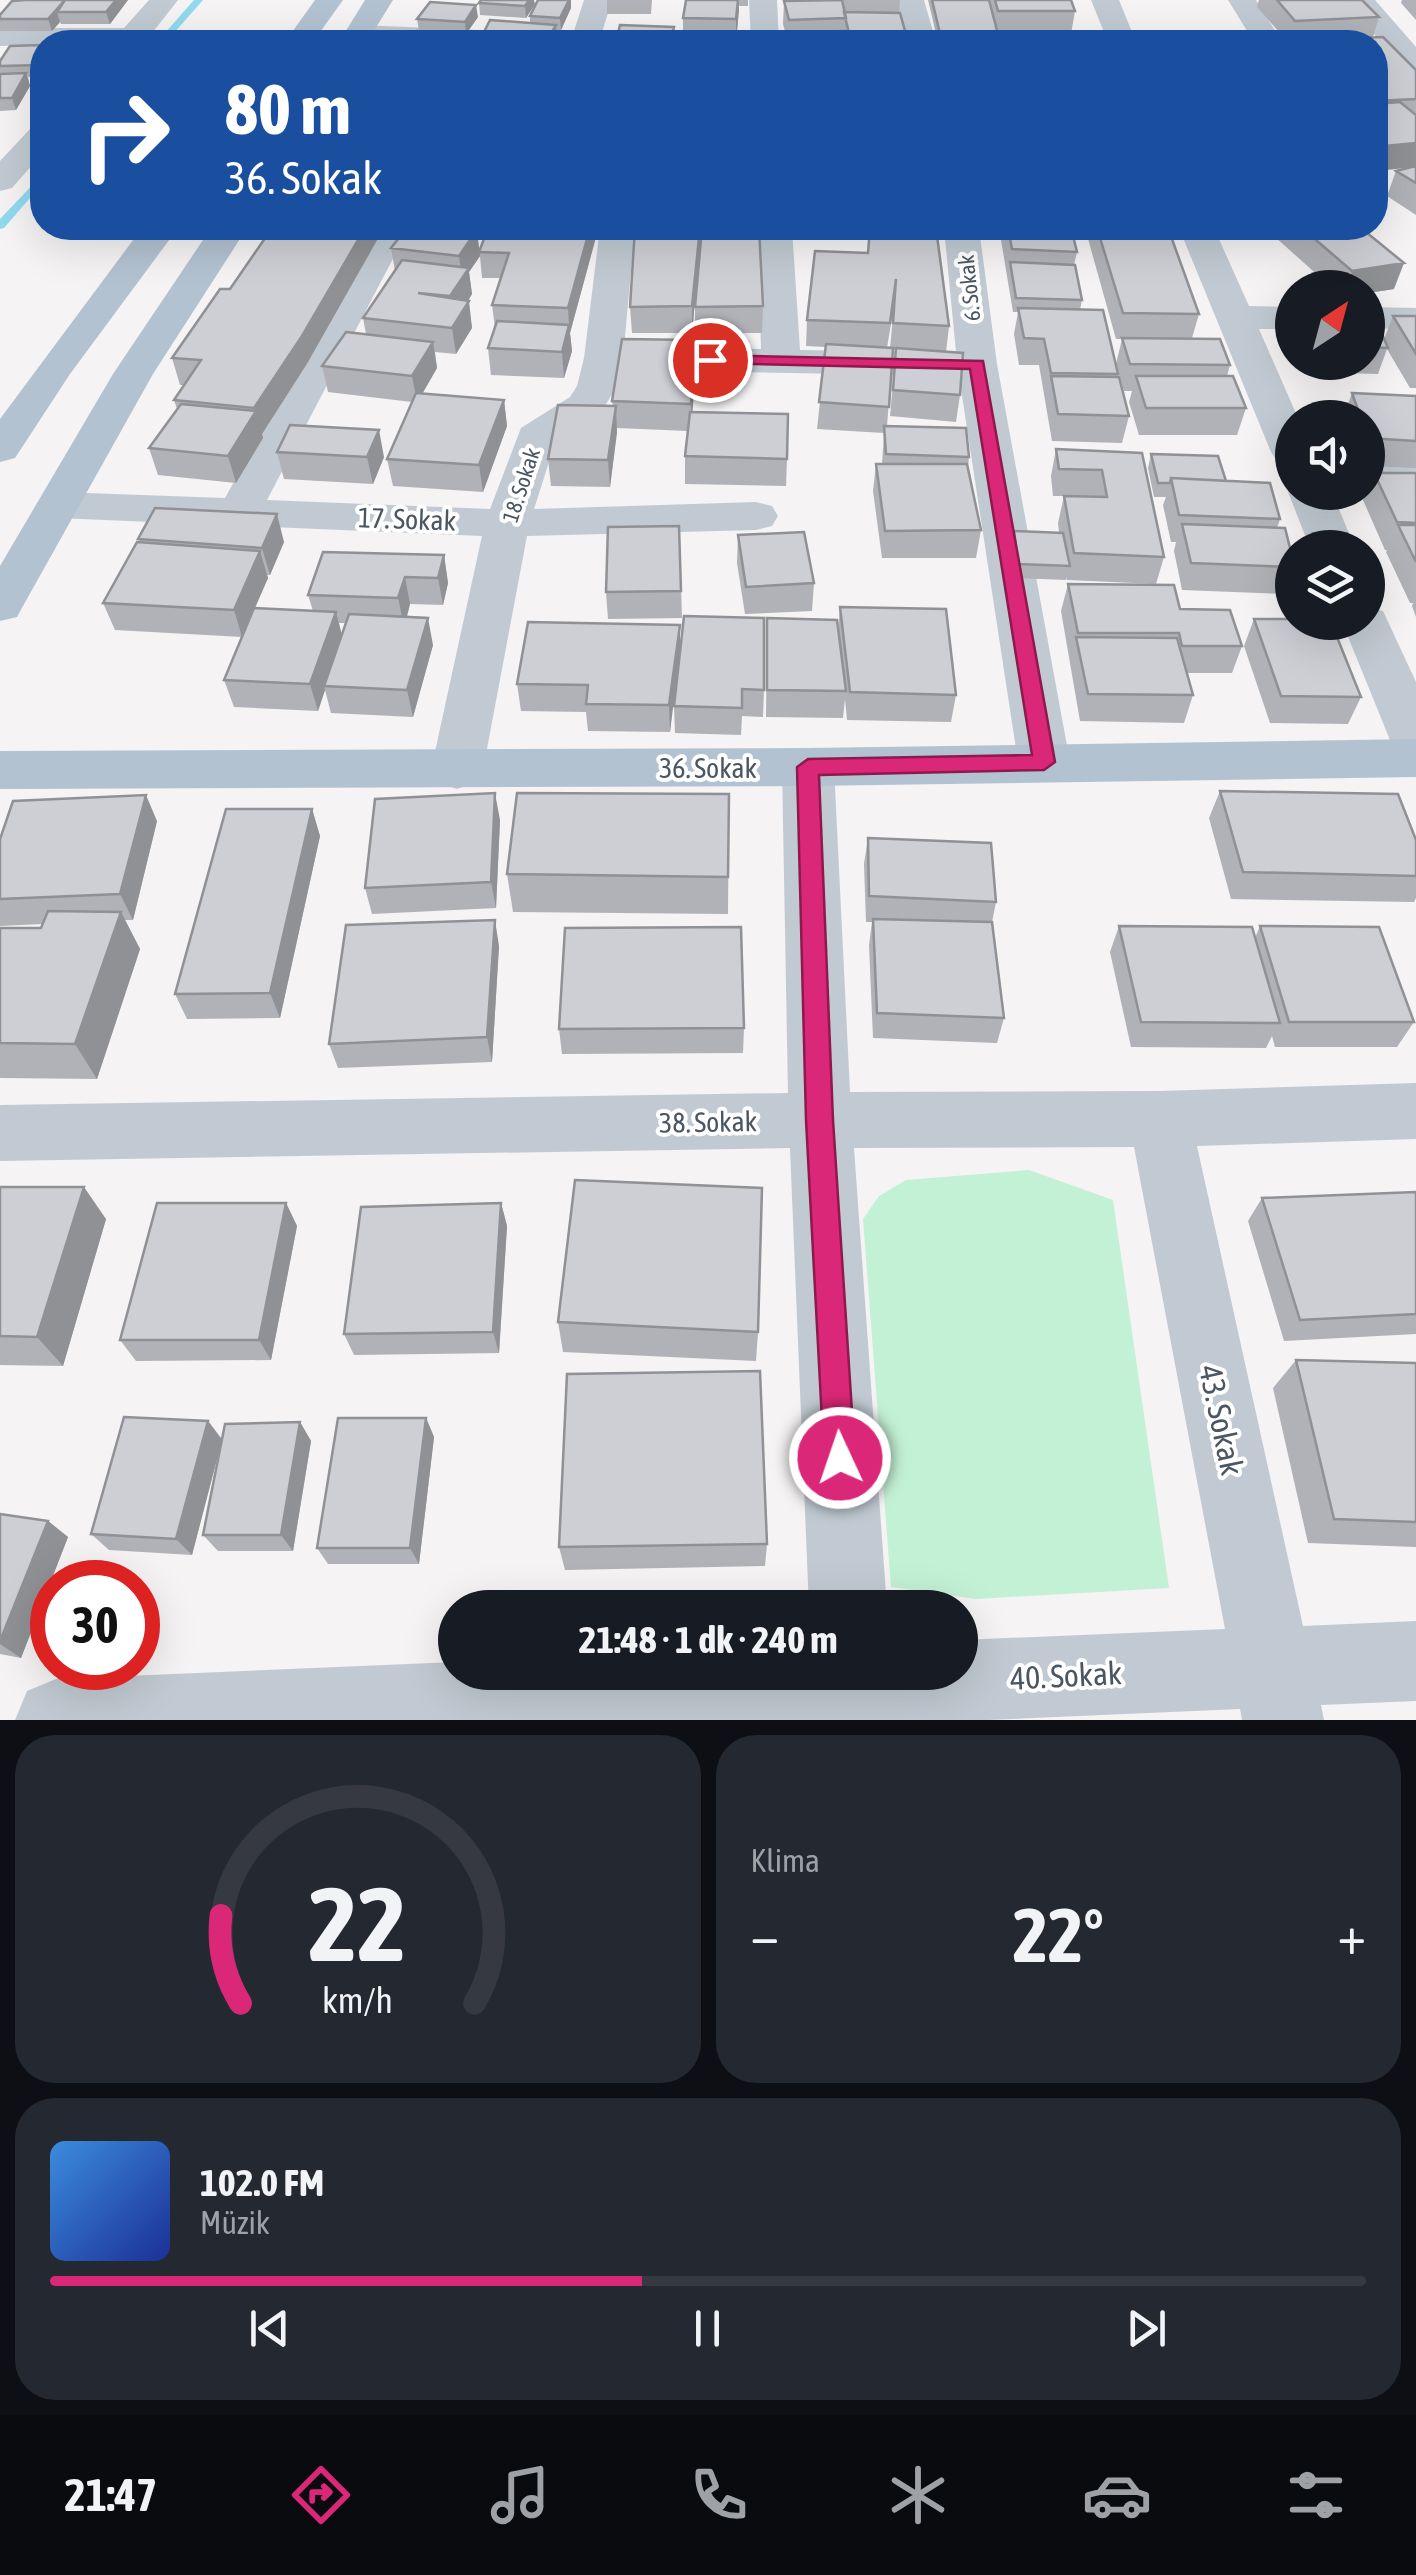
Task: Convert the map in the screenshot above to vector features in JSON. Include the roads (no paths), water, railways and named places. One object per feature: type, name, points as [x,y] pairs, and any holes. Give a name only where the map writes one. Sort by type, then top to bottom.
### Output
[{"type":"main road","points":[[308,30],[330,0]]},
{"type":"main road","points":[[361,30],[379,0]]},
{"type":"main road","points":[[0,448],[151,240]]},
{"type":"main road","points":[[0,606],[133,374],[222,240]]},
{"type":"main road","name":"36. Sokak","points":[[0,770],[457,770],[1416,758]]},
{"type":"street","points":[[139,30],[164,0]]},
{"type":"street","points":[[588,30],[598,0]]},
{"type":"street","points":[[763,0],[765,30]]},
{"type":"street","points":[[910,0],[919,30]]},
{"type":"street","points":[[1105,0],[1117,30]]},
{"type":"street","points":[[1242,0],[1261,30]]},
{"type":"street","points":[[1360,0],[1385,30]]},
{"type":"street","points":[[1388,33],[1416,66]]},
{"type":"street","points":[[0,37],[30,38]]},
{"type":"street","points":[[0,181],[30,148]]},
{"type":"street","points":[[239,512],[384,240]]},
{"type":"street","name":"18. Sokak","points":[[457,770],[508,523],[536,437],[586,405],[597,386],[604,358],[616,240]]},
{"type":"street","points":[[775,240],[781,361]]},
{"type":"street","name":"6. Sokak","points":[[963,240],[977,364],[1044,762]]},
{"type":"street","points":[[1202,240],[1275,412]]},
{"type":"street","points":[[1235,317],[1275,318]]},
{"type":"street","points":[[1385,318],[1412,318]]},
{"type":"street","points":[[604,358],[977,364]]},
{"type":"street","points":[[1385,474],[1416,475]]},
{"type":"street","name":"17. Sokak","points":[[58,505],[508,523],[756,516]]},
{"type":"street","points":[[1374,640],[1416,740]]},
{"type":"street","points":[[808,767],[820,1120],[847,1590]]},
{"type":"street","name":"38. Sokak","points":[[0,1133],[820,1120],[1160,1120],[1416,1110]]},
{"type":"street","name":"43. Sokak","points":[[1160,1120],[1277,1693]]},
{"type":"street","name":"40. Sokak","points":[[909,1690],[960,1700],[1277,1693],[1416,1661]]},
{"type":"street","name":"40. Sokak","points":[[56,1720],[333,1714],[690,1690]]},
{"type":"waterway","points":[[172,30],[199,0]]},
{"type":"waterway","points":[[0,226],[30,192]]}]
